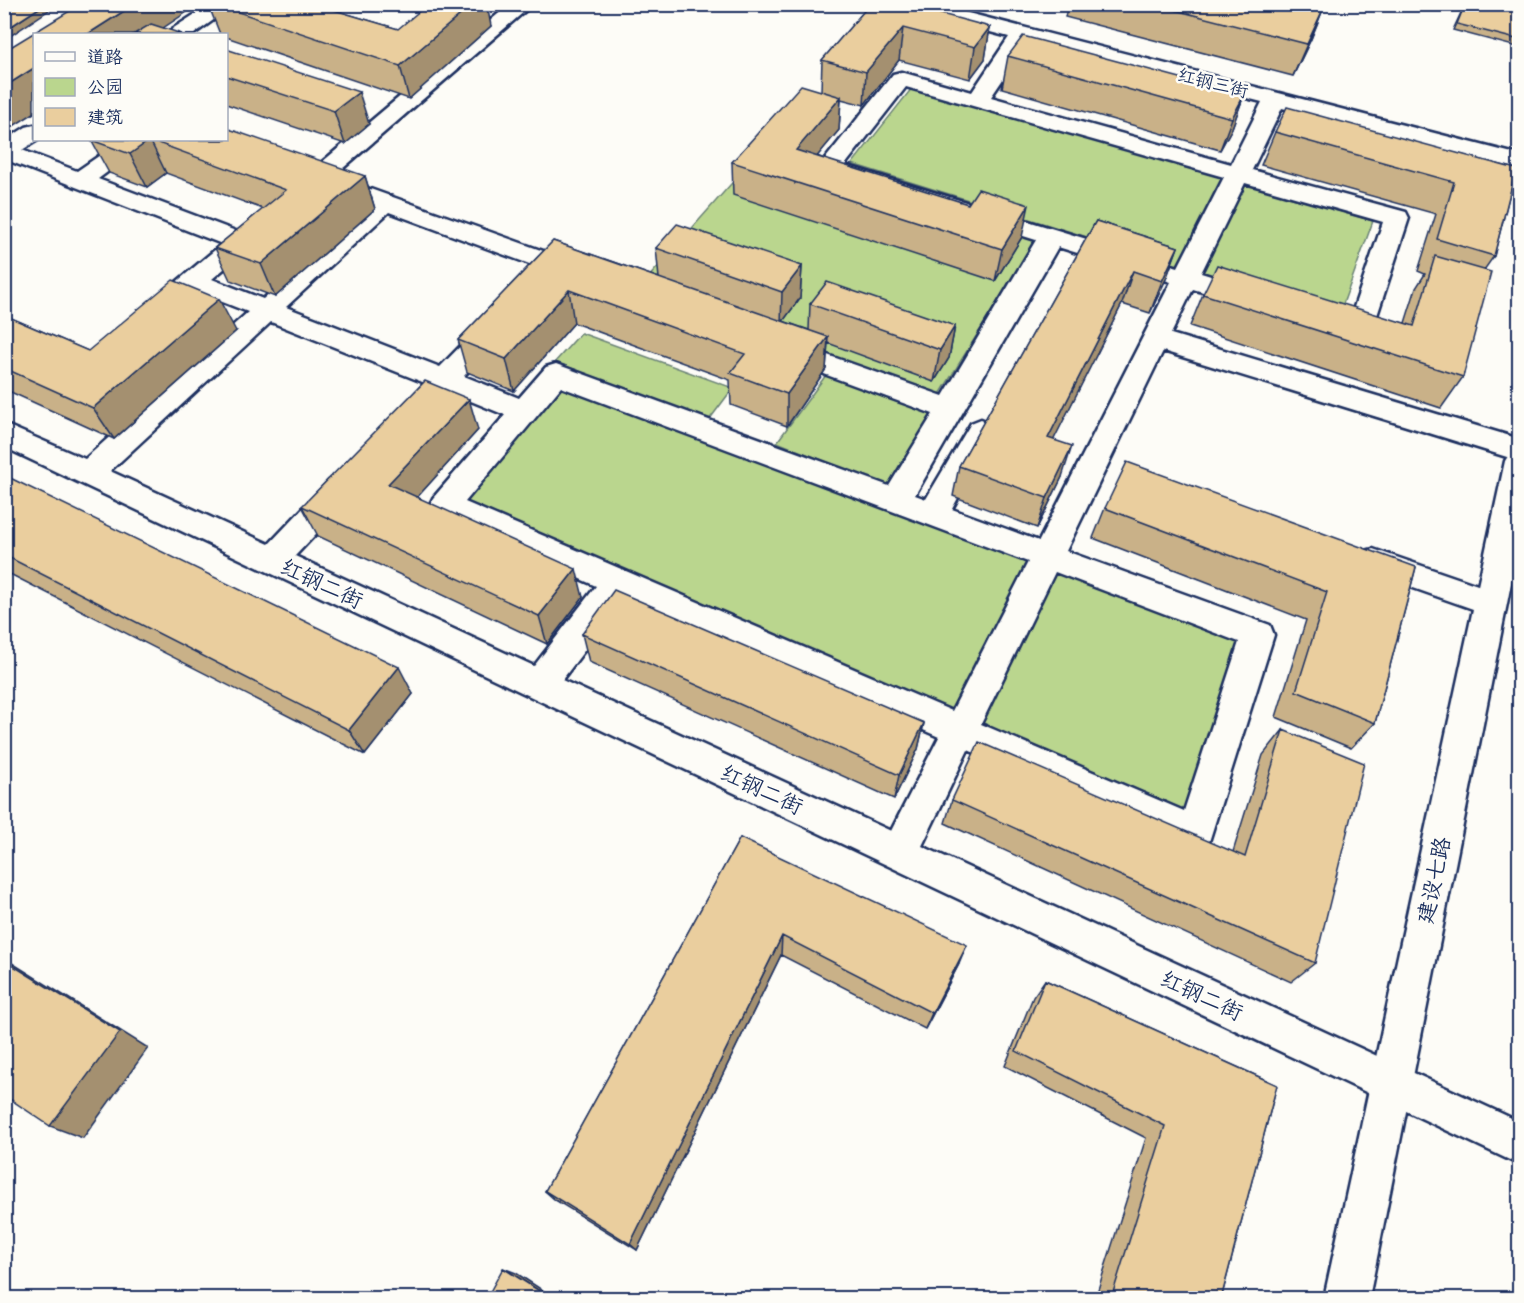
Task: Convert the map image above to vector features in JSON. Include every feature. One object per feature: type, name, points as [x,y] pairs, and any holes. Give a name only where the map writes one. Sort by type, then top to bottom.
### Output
[{"type":"street","points":[[182,33],[226,4]]},
{"type":"street","name":"红钢三街","points":[[908,4],[1520,162]]},
{"type":"street","points":[[483,7],[517,10]]},
{"type":"street","points":[[517,10],[316,165],[316,178],[385,202],[547,272],[598,280]]},
{"type":"street","points":[[978,100],[1022,34]]},
{"type":"street","points":[[901,79],[1238,173],[1397,218],[1359,331],[1186,277],[1078,256],[1052,235],[830,168],[901,79]]},
{"type":"street","points":[[899,853],[1047,557],[1104,468],[1156,339],[1275,99]]},
{"type":"street","points":[[5,151],[33,133]]},
{"type":"street","points":[[80,181],[135,141]]},
{"type":"street","points":[[5,151],[240,242],[134,332]]},
{"type":"street","points":[[89,473],[385,202]]},
{"type":"street","points":[[896,501],[1052,235]]},
{"type":"street","points":[[193,281],[524,411]]},
{"type":"street","points":[[387,440],[515,305]]},
{"type":"street","points":[[1156,339],[1520,450]]},
{"type":"street","points":[[763,340],[950,409]]},
{"type":"street","points":[[556,374],[1258,635],[1195,833],[444,506],[524,411],[556,374]]},
{"type":"street","points":[[933,515],[991,411]]},
{"type":"street","name":"红钢二街","points":[[4,434],[1520,1144]]},
{"type":"street","name":"建设七路","points":[[1346,1299],[1520,461]]},
{"type":"street","points":[[273,560],[355,474]]},
{"type":"street","points":[[1347,552],[1490,602]]},
{"type":"street","points":[[539,685],[618,582]]},
{"type":"green space","points":[[912,88],[1373,221],[1339,315],[852,164]]},
{"type":"green space","points":[[761,150],[1037,238],[939,396],[640,287]]},
{"type":"green space","points":[[581,333],[733,388],[709,420],[555,362]]},
{"type":"green space","points":[[829,371],[937,412],[889,487],[777,442]]},
{"type":"green space","points":[[563,384],[1247,644],[1187,820],[459,502]]},
{"type":"building","points":[[4,4],[45,4],[4,31]]},
{"type":"building","points":[[81,4],[135,4],[90,33],[33,33]]},
{"type":"building","points":[[214,4],[314,4],[398,29],[428,4],[473,4],[400,66]]},
{"type":"building","points":[[870,4],[904,4],[990,27],[975,47],[903,28],[866,72],[822,60]]},
{"type":"building","points":[[1151,4],[1314,4],[1324,7],[1307,44]]},
{"type":"building","points":[[1465,4],[1520,4],[1520,40],[1457,24]]},
{"type":"building","points":[[151,24],[179,33],[136,33]]},
{"type":"building","points":[[33,33],[33,69],[4,87],[4,51]]},
{"type":"building","points":[[1023,36],[1244,95],[1232,118],[1008,56]]},
{"type":"building","points":[[228,50],[359,92],[334,111],[228,77]]},
{"type":"building","points":[[801,85],[841,97],[796,150],[968,204],[978,189],[1029,205],[1002,249],[732,162]]},
{"type":"building","points":[[1287,107],[1516,169],[1494,256],[1437,239],[1454,182],[1275,132]]},
{"type":"building","points":[[228,129],[365,176],[261,264],[215,248],[286,190],[153,141],[228,141]]},
{"type":"building","points":[[94,141],[149,141],[130,154]]},
{"type":"building","points":[[1096,221],[1178,247],[1162,281],[1133,271],[1048,438],[1072,446],[1047,498],[959,466]]},
{"type":"building","points":[[677,224],[802,266],[782,292],[656,248]]},
{"type":"building","points":[[553,241],[828,337],[787,394],[730,373],[745,354],[569,290],[506,359],[458,340]]},
{"type":"building","points":[[1435,256],[1491,272],[1463,377],[1203,294],[1217,265],[1414,326]]},
{"type":"building","points":[[173,280],[219,299],[93,408],[4,368],[4,315],[88,351]]},
{"type":"building","points":[[827,282],[955,326],[940,350],[810,304]]},
{"type":"building","points":[[425,381],[469,399],[388,484],[576,569],[539,616],[302,506]]},
{"type":"building","points":[[1127,462],[1416,567],[1375,723],[1296,691],[1327,592],[1105,508]]},
{"type":"building","points":[[4,475],[399,667],[349,730],[4,555]]},
{"type":"building","points":[[614,590],[924,723],[899,775],[582,634]]},
{"type":"building","points":[[1283,730],[1364,763],[1315,963],[952,800],[979,742],[1245,857]]},
{"type":"building","points":[[740,838],[967,945],[932,1013],[782,936],[630,1244],[545,1191]]},
{"type":"building","points":[[4,960],[120,1032],[50,1126],[4,1095]]},
{"type":"building","points":[[1045,980],[1277,1085],[1221,1299],[1111,1299],[1165,1126],[1016,1051]]},
{"type":"building","points":[[503,1268],[552,1299],[486,1299]]}]
